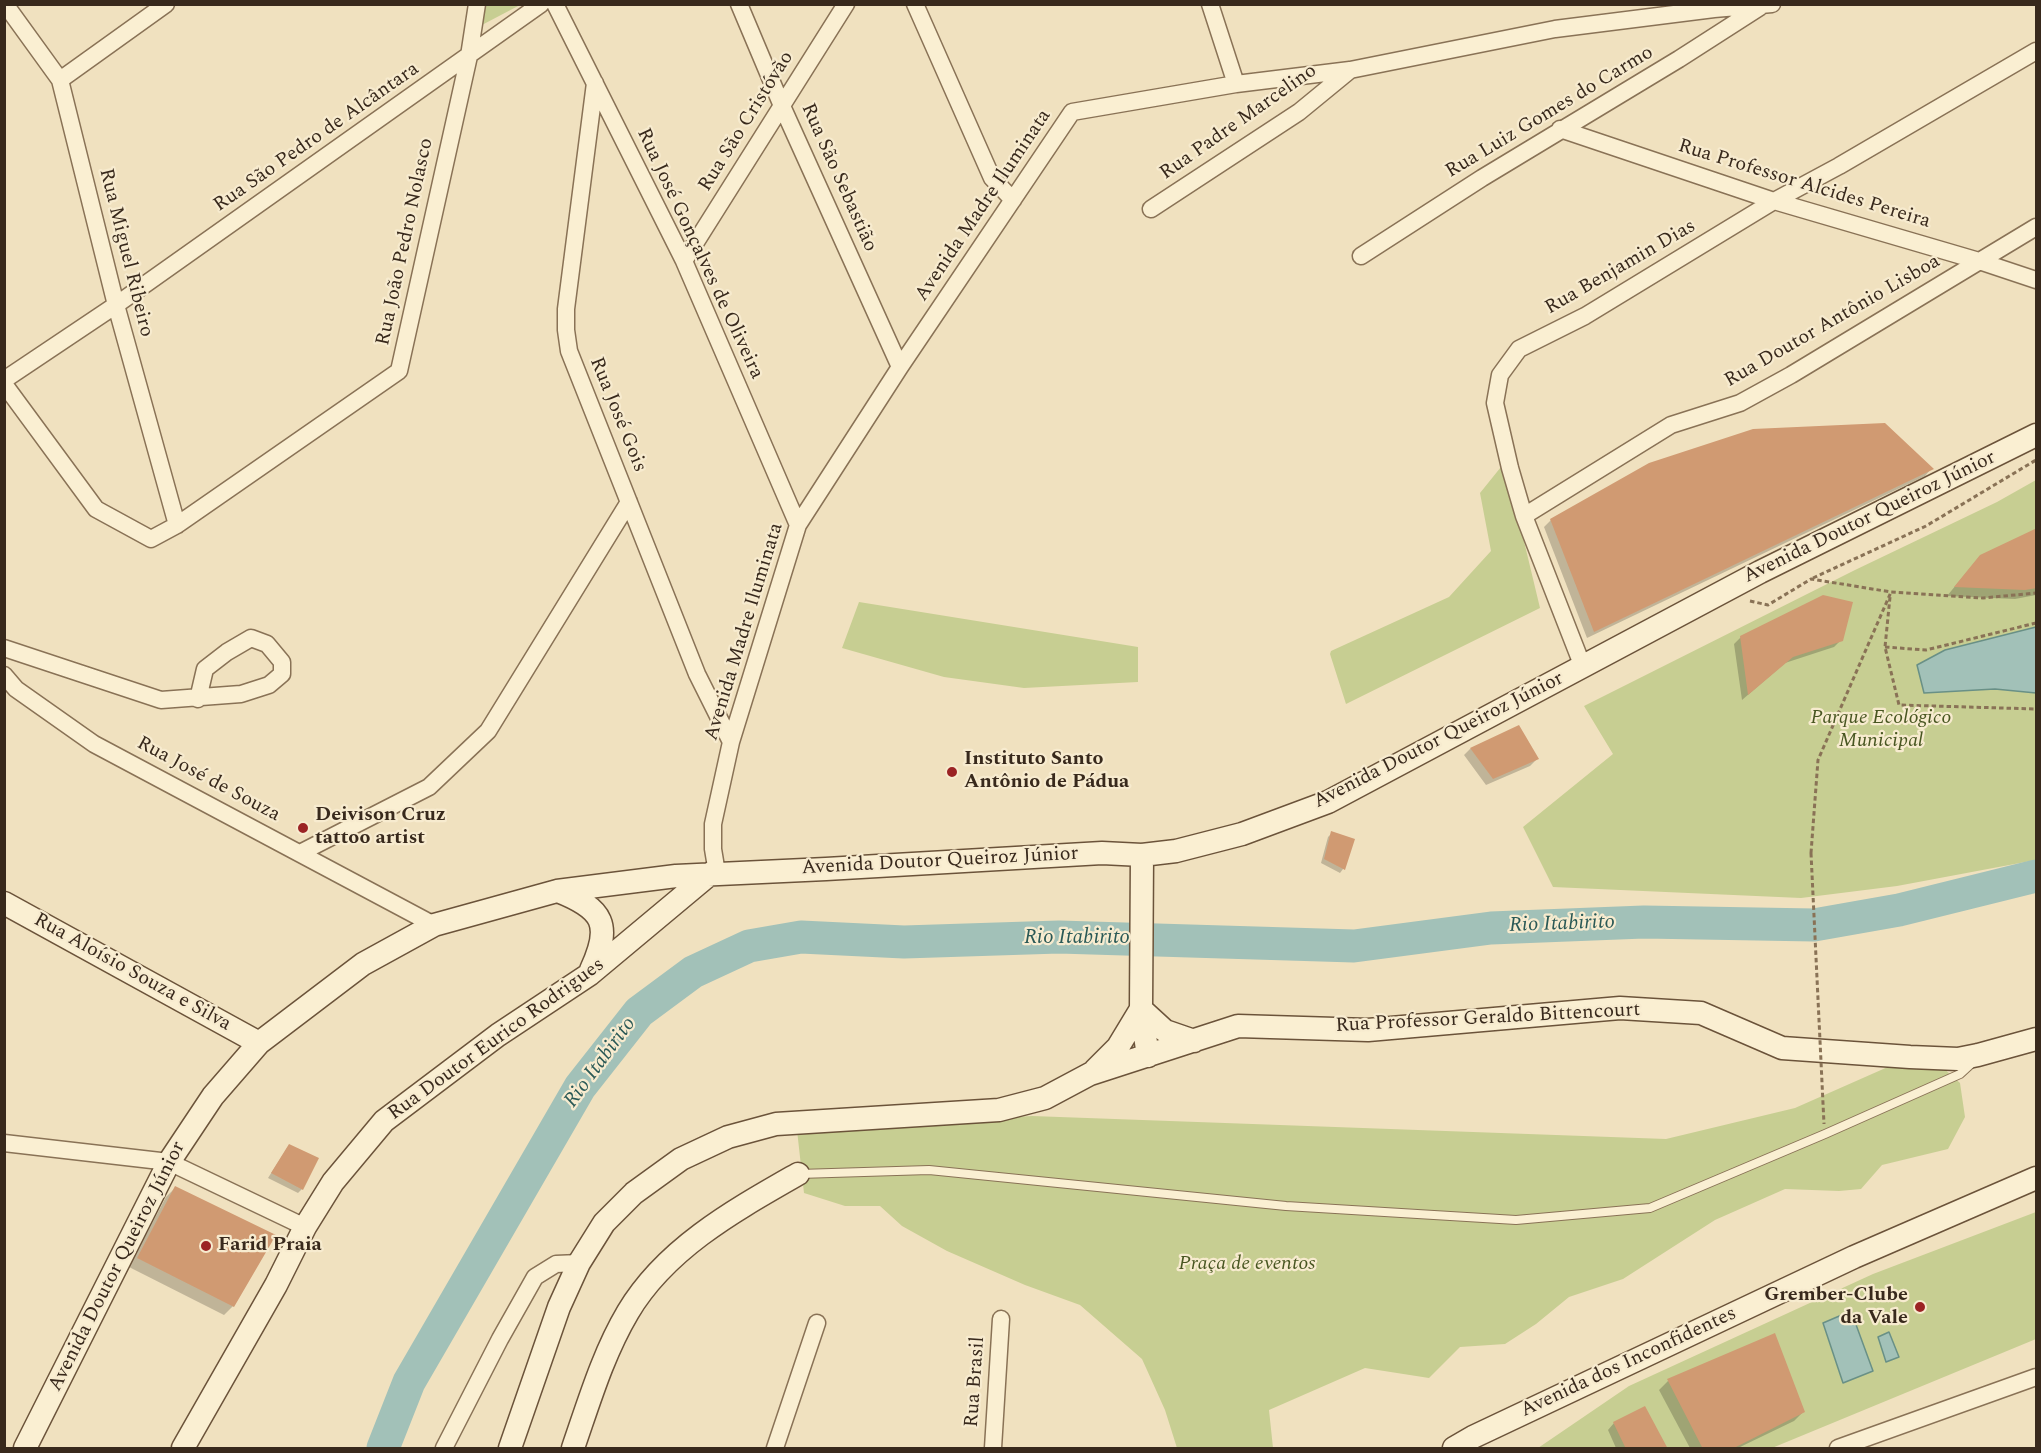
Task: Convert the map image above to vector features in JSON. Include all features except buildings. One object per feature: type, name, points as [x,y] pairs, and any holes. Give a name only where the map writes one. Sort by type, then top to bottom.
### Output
[{"type":"main road","name":"Avenida Doutor Queiroz Júnior","points":[[25,1449],[169,1162],[213,1096],[259,1044],[363,964],[434,925],[557,891],[628,881],[714,873],[1102,853],[1142,855],[1176,851],[1242,834],[1328,802],[1760,572],[2037,435]]},
{"type":"main road","points":[[1142,855],[1141,1002],[1148,1056]]},
{"type":"main road","name":"Rua Doutor Eurico Rodrigues","points":[[183,1449],[276,1285],[305,1227],[333,1182],[384,1121],[498,1035],[590,974],[714,873]]},
{"type":"main road","points":[[557,891],[580,900],[593,909],[601,923],[603,939],[590,974]]},
{"type":"main road","name":"Rua Aloísio Souza e Silva","points":[[4,903],[259,1044]]},
{"type":"main road","points":[[1141,1002],[1165,1030],[1194,1041]]},
{"type":"main road","points":[[1090,1074],[1118,1047],[1141,1002]]},
{"type":"main road","name":"Rua Professor Geraldo Bittencourt","points":[[510,1449],[560,1307],[579,1263],[604,1222],[634,1193],[681,1159],[728,1137],[776,1124],[999,1110],[1045,1098],[1090,1074],[1238,1026],[1368,1030],[1620,1008],[1701,1013],[1782,1048],[1958,1059],[2037,1039]]},
{"type":"main road","points":[[573,1449],[600,1371],[618,1331],[629,1310],[646,1288],[677,1254],[704,1233],[742,1206],[798,1174]]},
{"type":"main road","name":"Avenida dos Inconfidentes","points":[[1454,1448],[1483,1432],[1854,1257],[2037,1178]]},
{"type":"street","name":"Rua Miguel Ribeiro","points":[[5,4],[60,80],[116,305],[177,525]]},
{"type":"street","points":[[60,80],[166,4]]},
{"type":"street","name":"Rua João Pedro Nolasco","points":[[4,382],[96,509],[151,539],[177,525],[399,371],[469,56],[477,4]]},
{"type":"street","name":"Rua São Pedro de Alcântara","points":[[4,382],[541,4]]},
{"type":"street","name":"Rua José Gonçalves de Oliveira","points":[[555,4],[684,261],[798,525]]},
{"type":"street","name":"Rua São Sebastião","points":[[739,4],[900,367]]},
{"type":"street","name":"Rua São Cristóvão","points":[[684,261],[846,4]]},
{"type":"street","points":[[915,4],[992,178],[1013,200]]},
{"type":"street","points":[[1210,4],[1236,84]]},
{"type":"street","name":"Avenida Madre Iluminata","points":[[714,873],[713,824],[731,742],[798,525],[900,367],[1072,112],[1236,84],[1350,70],[1649,11],[1767,5]]},
{"type":"street","name":"Rua Luiz Gomes do Carmo","points":[[1361,256],[1560,129],[1767,5]]},
{"type":"street","name":"Rua Benjamin Dias","points":[[1582,667],[1524,516],[1509,468],[1495,403],[1500,375],[1519,349],[1585,316],[1774,201],[1839,166],[2037,51]]},
{"type":"street","name":"Rua Padre Marcelino","points":[[1151,209],[1299,112],[1350,70]]},
{"type":"street","name":"Rua José Gois","points":[[595,82],[566,309],[569,351],[697,674],[731,742]]},
{"type":"street","name":"Rua Professor Alcides Pereira","points":[[1560,129],[1774,201],[2037,280]]},
{"type":"street","name":"Rua Doutor Antônio Lisboa","points":[[1524,516],[1671,425],[1740,403],[1791,375],[2037,227]]},
{"type":"street","points":[[300,853],[429,787],[488,730],[629,502]]},
{"type":"street","points":[[4,648],[161,700],[198,699],[241,694],[269,685],[282,674],[282,662],[267,644],[251,638],[227,652],[205,669],[198,699]]},
{"type":"street","name":"Rua José de Souza","points":[[4,675],[16,689],[94,744],[434,925]]},
{"type":"street","points":[[4,1143],[169,1162],[305,1227]]},
{"type":"street","points":[[444,1449],[500,1339],[535,1277],[556,1264],[579,1263]]},
{"type":"street","name":"Rua Brasil","points":[[993,1449],[1001,1319]]},
{"type":"street","points":[[775,1449],[816,1323]]},
{"type":"street","points":[[1838,1449],[2037,1377]]},
{"type":"street","points":[[1440,1449],[1454,1448]]},
{"type":"lane","points":[[798,1174],[929,1170],[1286,1206],[1516,1220],[1650,1208],[1960,1074],[1978,1055]]},
{"type":"path","points":[[1768,605],[1811,579],[1926,526],[2037,460]]},
{"type":"path","points":[[1811,579],[1891,592],[1983,598],[2037,593]]},
{"type":"path","points":[[1891,592],[1885,647],[1899,705],[2037,709]]},
{"type":"path","points":[[1824,1124],[1811,853],[1818,760],[1891,592]]},
{"type":"path","points":[[1885,647],[1926,650],[2037,623]]},
{"type":"green space","points":[[483,5],[520,5],[480,26]]},
{"type":"green space","points":[[1505,462],[1540,608],[1346,704],[1331,651],[1449,597],[1491,551],[1480,493]]},
{"type":"green space","name":"Parque Ecológico Municipal","points":[[2036,480],[2036,860],[1897,886],[1801,898],[1553,887],[1523,827],[1613,754],[1584,706],[1855,570],[1997,502]]},
{"type":"green space","points":[[859,602],[1138,647],[1138,682],[1024,688],[944,677],[842,648]]},
{"type":"green space","name":"Praça de eventos","points":[[1924,1051],[1960,1083],[1965,1117],[1948,1149],[1882,1165],[1861,1189],[1839,1191],[1785,1189],[1715,1220],[1623,1279],[1569,1297],[1536,1324],[1505,1344],[1460,1347],[1429,1378],[1365,1368],[1269,1410],[1273,1448],[1177,1448],[1165,1410],[1142,1359],[1080,1305],[1025,1285],[947,1251],[902,1226],[880,1206],[845,1206],[804,1193],[797,1130],[1032,1116],[1666,1139],[1795,1108]]},
{"type":"green space","name":"Grember-Clube da Vale","points":[[2036,1212],[2036,1339],[1772,1448],[1538,1448],[1629,1386],[1873,1274]]},
{"type":"water","points":[[2036,627],[2036,693],[1995,689],[1924,693],[1917,665],[1945,650]]},
{"type":"water","points":[[1851,1311],[1873,1371],[1843,1383],[1823,1323]]},
{"type":"water","points":[[1889,1332],[1899,1357],[1886,1362],[1878,1337]]},
{"type":"waterway","name":"Rio Itabirito","points":[[383,1448],[409,1382],[580,1087],[639,1012],[693,972],[749,946],[801,937],[904,942],[1059,937],[1354,946],[1491,928],[1644,922],[1814,925],[1899,910],[2036,876]]},
{"type":"place","name":"Instituto Santo Antônio de Pádua","points":[[952,772]]},
{"type":"place","name":"Deivison Cruz tattoo artist","points":[[303,828]]},
{"type":"place","name":"Farid Praia","points":[[206,1246]]},
{"type":"place","name":"Grember-Clube da Vale","points":[[1920,1307]]}]
